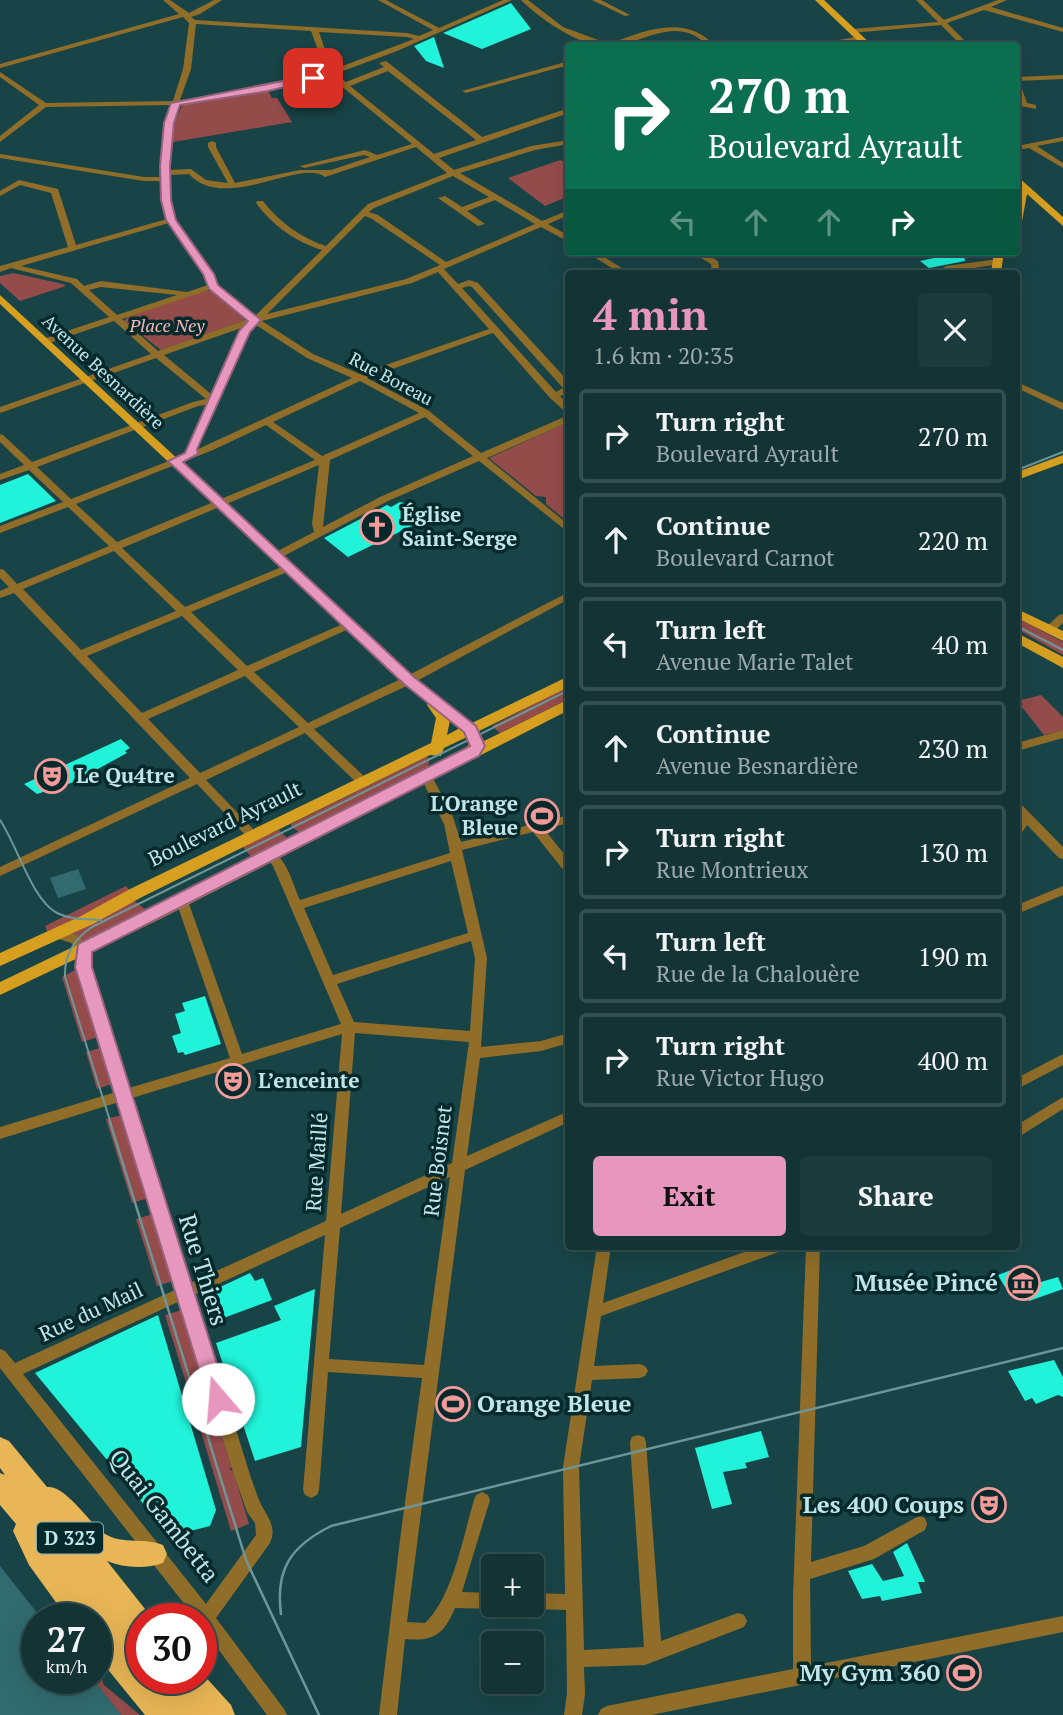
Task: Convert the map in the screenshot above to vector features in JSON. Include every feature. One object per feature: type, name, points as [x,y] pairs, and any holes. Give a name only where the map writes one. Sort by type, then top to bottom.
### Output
[{"type":"highway","name":"D 323","points":[[0,1449],[10,1486],[126,1639]]},
{"type":"highway","points":[[10,1486],[64,1510],[95,1542],[118,1553],[154,1554]]},
{"type":"highway","points":[[10,1486],[38,1556],[73,1603]]},
{"type":"highway","name":"D 323","points":[[10,1486],[126,1608]]},
{"type":"highway","points":[[112,1653],[163,1715]]},
{"type":"highway","points":[[171,1694],[189,1715]]},
{"type":"highway","points":[[202,1694],[221,1715]]},
{"type":"main road","points":[[819,0],[864,42]]},
{"type":"main road","points":[[1020,191],[1058,213],[1063,223]]},
{"type":"main road","points":[[1020,191],[1041,203]]},
{"type":"main road","name":"Avenue Besnardière","points":[[0,298],[409,680],[471,729]]},
{"type":"main road","points":[[1020,464],[1063,448]]},
{"type":"main road","points":[[1020,476],[1063,459]]},
{"type":"main road","points":[[1020,615],[1063,637]]},
{"type":"main road","points":[[1020,639],[1063,663]]},
{"type":"main road","name":"Boulevard Ayrault","points":[[0,960],[364,783],[443,756],[471,729],[565,683]]},
{"type":"main road","points":[[0,989],[182,901],[426,776],[443,756],[443,718],[431,700]]},
{"type":"main road","points":[[443,756],[473,752],[565,706]]},
{"type":"main road","points":[[471,729],[477,740],[473,752]]},
{"type":"street","points":[[166,0],[189,17],[407,35],[416,38]]},
{"type":"street","points":[[0,66],[189,17],[219,0]]},
{"type":"street","points":[[0,74],[44,105],[176,103],[273,88],[330,73],[509,0]]},
{"type":"street","points":[[524,0],[561,28],[598,42]]},
{"type":"street","points":[[595,0],[627,15]]},
{"type":"street","points":[[919,0],[963,42]]},
{"type":"street","points":[[852,30],[943,23],[1004,0]]},
{"type":"street","points":[[385,1],[436,29]]},
{"type":"street","points":[[986,8],[1063,30]]},
{"type":"street","points":[[46,341],[213,286],[208,274],[171,220],[165,176],[169,123],[187,69],[189,17]]},
{"type":"street","points":[[314,29],[330,73],[454,173],[565,238]]},
{"type":"street","points":[[618,42],[642,33],[665,30],[695,34],[709,42]]},
{"type":"street","points":[[836,42],[860,38]]},
{"type":"street","points":[[466,91],[565,64]]},
{"type":"street","points":[[346,85],[386,66],[481,140]]},
{"type":"street","points":[[1020,79],[1063,77]]},
{"type":"street","points":[[1020,94],[1024,104],[1033,107]]},
{"type":"street","points":[[0,140],[44,105]]},
{"type":"street","points":[[433,157],[565,111]]},
{"type":"street","points":[[1020,147],[1063,139]]},
{"type":"street","points":[[212,143],[232,184]]},
{"type":"street","points":[[192,454],[191,449],[244,331],[372,205],[454,173],[534,148],[565,143]]},
{"type":"street","points":[[0,156],[144,179],[191,171],[203,182],[232,184],[332,173],[418,144]]},
{"type":"street","points":[[1030,145],[1063,166]]},
{"type":"street","points":[[297,176],[306,166],[360,153],[368,152],[377,158]]},
{"type":"street","points":[[0,194],[19,182],[55,191],[73,248]]},
{"type":"street","points":[[442,198],[481,224]]},
{"type":"street","points":[[461,210],[494,198]]},
{"type":"street","points":[[260,203],[271,216],[316,246],[327,249]]},
{"type":"street","points":[[364,213],[375,217],[444,268],[456,286],[565,408]]},
{"type":"street","points":[[0,410],[255,320],[402,283],[444,268],[565,214]]},
{"type":"street","points":[[0,269],[171,220]]},
{"type":"street","points":[[556,232],[565,231]]},
{"type":"street","points":[[597,256],[621,270]]},
{"type":"street","points":[[702,256],[715,263],[716,270]]},
{"type":"street","points":[[946,269],[959,270],[997,262]]},
{"type":"street","points":[[12,266],[72,279],[157,355],[214,401]]},
{"type":"street","points":[[456,286],[469,283],[475,285],[565,384]]},
{"type":"street","points":[[82,289],[100,284],[188,293]]},
{"type":"street","name":"Rue Boreau","points":[[213,286],[255,320],[310,356],[361,378],[426,413],[565,527]]},
{"type":"street","points":[[0,530],[192,454],[361,378],[496,329]]},
{"type":"street","points":[[1020,386],[1063,407]]},
{"type":"street","points":[[553,396],[565,391]]},
{"type":"street","points":[[0,477],[196,404],[214,401]]},
{"type":"street","points":[[0,595],[221,503],[426,413]]},
{"type":"street","points":[[276,556],[320,531],[565,420]]},
{"type":"street","points":[[267,422],[323,459]]},
{"type":"street","points":[[0,437],[364,783]]},
{"type":"street","points":[[320,531],[317,524],[323,459]]},
{"type":"street","points":[[79,655],[288,568]]},
{"type":"street","points":[[0,572],[253,836]]},
{"type":"street","points":[[0,872],[409,680],[565,597]]},
{"type":"street","points":[[1049,630],[1063,617]]},
{"type":"street","points":[[140,718],[349,625]]},
{"type":"street","points":[[1020,746],[1063,734]]},
{"type":"street","points":[[426,776],[446,818],[456,851]]},
{"type":"street","points":[[1020,810],[1063,855]]},
{"type":"street","points":[[1020,827],[1027,817]]},
{"type":"street","points":[[296,906],[456,851],[565,820]]},
{"type":"street","points":[[536,828],[565,864]]},
{"type":"street","name":"Rue Boisnet","points":[[388,1715],[415,1481],[476,1037],[481,958],[456,851]]},
{"type":"street","name":"Rue Maillé","points":[[271,855],[278,864],[349,1027],[311,1490]]},
{"type":"street","points":[[1020,909],[1063,890]]},
{"type":"street","points":[[182,901],[238,1061]]},
{"type":"street","points":[[58,934],[76,940],[84,948]]},
{"type":"street","points":[[329,981],[476,935]]},
{"type":"street","name":"Rue Thiers","points":[[84,948],[84,967],[122,1096],[253,1507],[263,1521],[265,1531],[259,1545],[216,1603]]},
{"type":"street","points":[[0,1133],[349,1027],[476,1037]]},
{"type":"street","points":[[474,1053],[541,1046],[565,1039]]},
{"type":"street","points":[[1020,1083],[1061,1063]]},
{"type":"street","points":[[1020,1130],[1063,1102]]},
{"type":"street","name":"Rue du Mail","points":[[13,1371],[565,1117]]},
{"type":"street","points":[[573,1715],[576,1706],[571,1467],[603,1250]]},
{"type":"street","points":[[594,1310],[604,1309],[768,1250]]},
{"type":"street","points":[[802,1675],[802,1573],[813,1250]]},
{"type":"street","name":"Quai Gambetta","points":[[0,1356],[193,1603]]},
{"type":"street","points":[[322,1365],[432,1372]]},
{"type":"street","points":[[584,1373],[640,1371]]},
{"type":"street","points":[[638,1442],[653,1652]]},
{"type":"street","points":[[397,1630],[430,1629],[451,1600],[482,1500]]},
{"type":"street","points":[[802,1573],[868,1553],[919,1524]]},
{"type":"street","points":[[451,1600],[481,1601]]},
{"type":"street","points":[[544,1601],[573,1602]]},
{"type":"street","points":[[575,1659],[645,1656],[738,1621]]},
{"type":"street","points":[[607,1715],[1063,1624]]},
{"type":"street","name":"Quai Gambetta","points":[[217,1634],[278,1715]]},
{"type":"green space","points":[[268,91],[272,98],[277,98],[292,122],[173,142],[173,126],[183,104]]},
{"type":"green space","points":[[560,160],[565,162],[565,198],[545,206],[508,178]]},
{"type":"green space","points":[[13,273],[66,286],[20,301],[0,283],[0,276]]},
{"type":"green space","name":"Place Ney","points":[[212,291],[245,320],[161,350],[124,321],[127,317]]},
{"type":"green space","points":[[565,424],[565,520],[546,504],[546,497],[536,496],[489,458]]},
{"type":"green space","points":[[1020,620],[1063,642],[1063,655],[1020,631]]},
{"type":"green space","points":[[565,688],[565,701],[500,733],[492,726]]},
{"type":"green space","points":[[1041,695],[1063,717],[1063,730],[1044,735],[1020,705],[1020,700]]},
{"type":"green space","points":[[426,757],[430,758],[427,770],[300,833],[291,826],[291,824]]},
{"type":"green space","points":[[279,830],[288,839],[253,859],[242,846]]},
{"type":"green space","points":[[126,886],[131,892],[48,933],[45,926]]},
{"type":"green space","points":[[134,901],[145,909],[145,913],[87,942],[71,934]]},
{"type":"green space","points":[[78,971],[98,1037],[82,1042],[62,977]]},
{"type":"green space","points":[[100,1048],[112,1084],[97,1089],[86,1052]]},
{"type":"green space","points":[[122,1116],[148,1198],[132,1203],[106,1119]]},
{"type":"green space","points":[[153,1214],[173,1281],[157,1286],[136,1219]]},
{"type":"green space","points":[[182,1310],[205,1383],[188,1389],[165,1315]]},
{"type":"green space","points":[[207,1389],[232,1468],[229,1469],[233,1471],[249,1524],[231,1531],[190,1395]]},
{"type":"green space","points":[[112,1692],[140,1715],[121,1715],[105,1694],[112,1694]]},
{"type":"water","points":[[78,869],[86,889],[58,898],[50,878]]},
{"type":"water","points":[[0,1566],[29,1603],[21,1603],[21,1694],[105,1694],[121,1715],[0,1715]]},
{"type":"building","points":[[511,3],[531,29],[482,49],[443,33]]},
{"type":"building","points":[[434,37],[444,68],[426,61],[414,46]]},
{"type":"building","points":[[944,256],[964,256],[965,261],[929,268],[920,261]]},
{"type":"building","points":[[28,474],[56,501],[0,523],[0,485]]},
{"type":"building","name":"Église Saint-Serge","points":[[400,502],[408,504],[424,520],[348,557],[324,538],[387,505],[391,507]]},
{"type":"building","points":[[121,739],[130,748],[125,751],[127,753],[74,782],[37,794],[24,784]]},
{"type":"building","points":[[205,996],[221,1044],[185,1055],[183,1052],[178,1053],[172,1036],[181,1033],[175,1014],[185,1011],[182,1003]]},
{"type":"building","points":[[1019,1267],[1034,1284],[1058,1277],[1063,1289],[1029,1301],[1014,1284],[1005,1287],[998,1275]]},
{"type":"building","points":[[250,1273],[255,1281],[263,1278],[272,1300],[210,1323],[201,1296]]},
{"type":"building","points":[[315,1289],[301,1447],[255,1461],[216,1343],[281,1320],[274,1306]]},
{"type":"building","points":[[158,1315],[216,1510],[210,1526],[170,1536],[35,1373]]},
{"type":"building","points":[[1054,1360],[1063,1377],[1063,1397],[1058,1395],[1036,1404],[1032,1398],[1025,1401],[1008,1371]]},
{"type":"building","points":[[761,1431],[769,1457],[745,1463],[747,1468],[723,1472],[732,1504],[712,1509],[695,1448]]},
{"type":"building","points":[[907,1543],[925,1582],[918,1582],[922,1593],[882,1601],[880,1596],[862,1599],[848,1571],[872,1564],[883,1581],[904,1576],[893,1552]]},
{"type":"tram line","points":[[1020,469],[1063,452]]},
{"type":"tram line","points":[[1020,628],[1063,650]]},
{"type":"tram line","points":[[111,1124],[65,977],[68,955],[80,937],[92,927],[565,692]]},
{"type":"tram line","points":[[0,820],[32,884],[48,906],[68,917],[101,920]]},
{"type":"tram line","points":[[110,1122],[246,1560],[319,1715]]},
{"type":"tram line","points":[[281,1614],[281,1584],[289,1561],[305,1542],[331,1526],[1063,1348]]},
{"type":"place","name":"Église Saint-Serge","points":[[377,527]]},
{"type":"place","name":"Le Qu4tre","points":[[52,776]]},
{"type":"place","name":"L'Orange Bleue","points":[[542,816]]},
{"type":"place","name":"L’enceinte","points":[[233,1081]]},
{"type":"place","name":"Musée Pincé","points":[[1023,1283]]},
{"type":"place","name":"Orange Bleue","points":[[453,1404]]},
{"type":"place","name":"Les 400 Coups","points":[[989,1505]]},
{"type":"place","name":"My Gym 360","points":[[964,1673]]},
{"type":"route","points":[[218,1399],[83,964],[84,948],[473,752],[477,746],[471,729],[431,700],[175,461],[192,454],[191,449],[244,331],[255,320],[213,286],[208,274],[171,220],[167,209],[165,166],[169,123],[176,103],[268,89],[313,78]]}]
